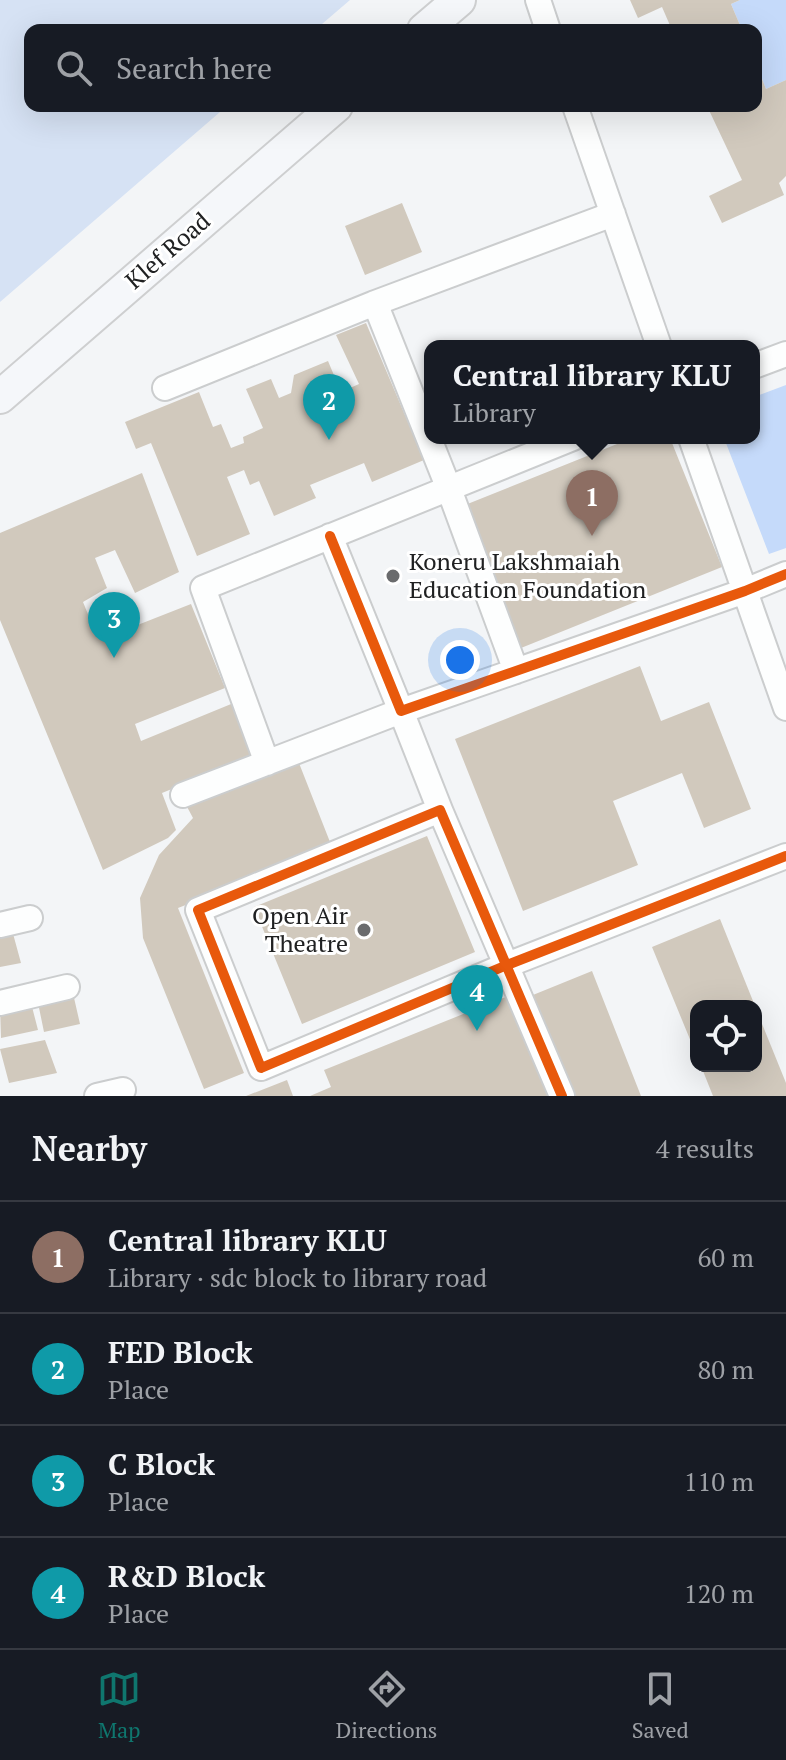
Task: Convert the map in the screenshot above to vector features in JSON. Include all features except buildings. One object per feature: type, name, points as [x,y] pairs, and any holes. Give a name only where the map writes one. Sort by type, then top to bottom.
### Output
[{"type":"main road","points":[[431,24],[459,0]]},
{"type":"main road","name":"Klef Road","points":[[0,397],[329,112]]},
{"type":"street","points":[[538,0],[546,24]]},
{"type":"street","points":[[577,112],[657,340]]},
{"type":"street","points":[[165,388],[375,303],[613,214]]},
{"type":"street","points":[[375,303],[424,426]]},
{"type":"street","points":[[760,364],[786,354]]},
{"type":"street","points":[[431,444],[516,671]]},
{"type":"street","points":[[267,763],[203,588],[558,444]]},
{"type":"street","points":[[693,444],[786,708]]},
{"type":"street","points":[[330,536],[440,810],[562,1096]]},
{"type":"street","points":[[183,795],[401,711],[786,574]]},
{"type":"street","points":[[440,810],[198,910],[261,1068],[507,965],[786,856]]},
{"type":"street","points":[[0,925],[30,918]]},
{"type":"street","points":[[0,1003],[67,987]]},
{"type":"street","points":[[97,1096],[123,1090]]},
{"type":"shaded area","points":[[0,0],[350,0],[322,24],[24,24],[24,112],[220,112],[0,302]]},
{"type":"shaded area","points":[[740,0],[786,0],[786,80],[766,89],[762,79],[762,24],[739,24],[731,4]]},
{"type":"shaded area","points":[[786,385],[786,548],[769,554],[726,444],[760,444],[760,395]]},
{"type":"cycle path","points":[[330,536],[401,711],[786,574]]},
{"type":"cycle path","points":[[562,1096],[440,810],[198,910],[261,1068],[507,965],[786,856]]},
{"type":"place","name":"FED Block","points":[[329,440]]},
{"type":"place","name":"Central library KLU","points":[[592,536]]},
{"type":"place","name":"Koneru Lakshmaiah Education Foundation","points":[[393,576]]},
{"type":"place","name":"C Block","points":[[114,658]]},
{"type":"place","name":"Open Air Theatre","points":[[364,930]]},
{"type":"place","name":"R&D Block","points":[[477,1031]]}]
